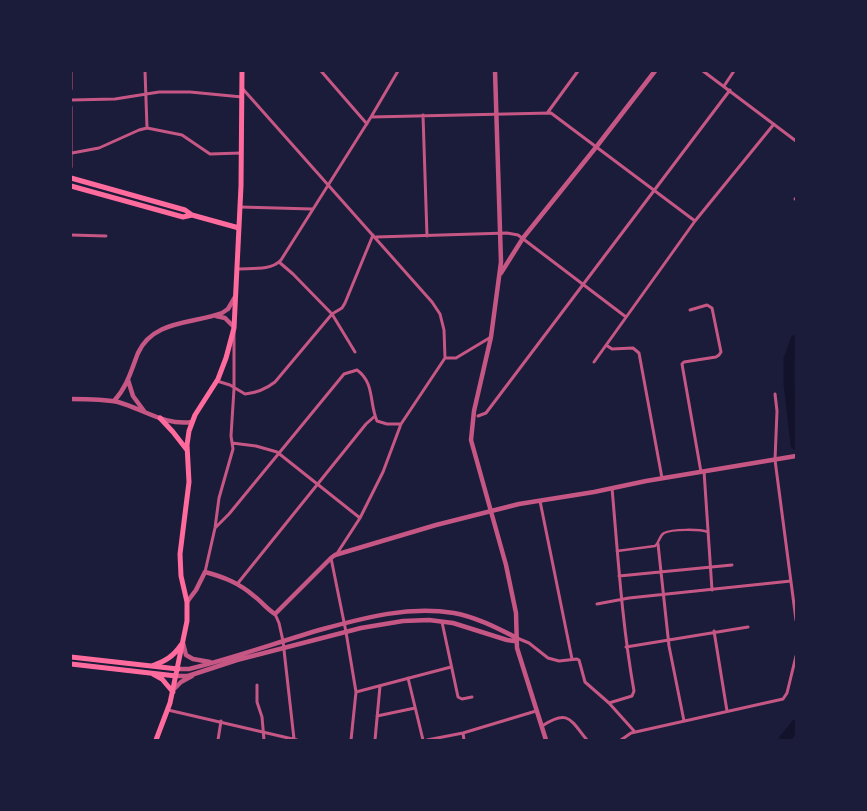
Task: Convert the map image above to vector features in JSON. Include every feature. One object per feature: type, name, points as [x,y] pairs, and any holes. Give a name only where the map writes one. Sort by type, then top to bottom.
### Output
[{"type":"main road","points":[[156,740],[168,710],[173,691],[188,610],[180,554],[189,482],[187,451],[192,422],[217,381],[226,358],[234,328],[240,207],[242,71]]},
{"type":"main road","points":[[71,178],[185,210],[192,216]]},
{"type":"main road","points":[[71,186],[183,217],[192,216],[239,228]]},
{"type":"main road","points":[[160,418],[187,451]]},
{"type":"main road","points":[[152,666],[174,655],[182,642]]},
{"type":"main road","points":[[71,657],[178,669]]},
{"type":"main road","points":[[71,664],[176,676]]},
{"type":"main road","points":[[151,673],[162,679],[173,691]]},
{"type":"street","points":[[71,89],[72,71]]},
{"type":"street","points":[[145,71],[147,128]]},
{"type":"street","points":[[321,71],[367,124]]},
{"type":"street","points":[[237,269],[266,267],[279,262],[367,124],[398,71]]},
{"type":"street","points":[[495,71],[501,262],[490,337],[471,438],[506,565],[516,613],[517,648],[546,740]]},
{"type":"street","points":[[548,112],[578,71]]},
{"type":"street","points":[[499,276],[523,238],[547,206],[597,146],[655,71]]},
{"type":"street","points":[[703,71],[796,141]]},
{"type":"street","points":[[724,86],[734,71]]},
{"type":"street","points":[[242,88],[432,302],[438,311],[445,338],[444,358],[401,424],[383,472],[360,518],[333,556],[275,614]]},
{"type":"street","points":[[478,416],[486,412],[730,90]]},
{"type":"street","points":[[71,100],[115,100],[146,94],[190,92],[242,97]]},
{"type":"street","points":[[71,107],[71,167]]},
{"type":"street","points":[[371,117],[548,112],[597,146],[695,222]]},
{"type":"street","points":[[423,115],[427,236]]},
{"type":"street","points":[[594,362],[695,222],[774,124]]},
{"type":"street","points":[[72,153],[99,148],[147,128],[182,135],[210,154],[241,153]]},
{"type":"street","points":[[240,207],[312,209]]},
{"type":"street","points":[[374,236],[514,234],[523,238],[626,317]]},
{"type":"street","points":[[71,235],[106,236]]},
{"type":"street","points":[[217,381],[230,385],[242,394],[259,392],[271,385],[334,313],[342,308],[374,236]]},
{"type":"street","points":[[279,262],[334,313],[355,352]]},
{"type":"street","points":[[114,401],[122,393],[140,348],[152,335],[175,324],[212,316],[228,309],[236,293]]},
{"type":"street","points":[[690,310],[706,306],[711,307],[715,318],[721,352],[716,357],[684,362],[682,364],[702,471],[712,590]]},
{"type":"street","points":[[187,602],[196,590],[205,572],[215,528],[218,504],[230,464],[232,443],[234,328],[225,318],[212,316]]},
{"type":"street","points":[[444,358],[456,358],[490,337]]},
{"type":"street","points":[[606,345],[612,349],[633,348],[639,353],[662,478]]},
{"type":"street","points":[[215,528],[234,509],[337,380],[344,374],[357,370],[363,374],[372,394],[377,420],[382,423],[401,424]]},
{"type":"street","points":[[128,380],[133,396],[145,412]]},
{"type":"street","points":[[775,394],[777,411],[775,460],[796,620]]},
{"type":"street","points":[[71,399],[114,401],[176,423],[192,422]]},
{"type":"street","points":[[238,584],[366,424],[375,416]]},
{"type":"street","points":[[232,443],[261,447],[278,453],[360,518]]},
{"type":"street","points":[[333,556],[436,525],[540,500],[794,456]]},
{"type":"street","points":[[608,703],[632,696],[634,692],[626,647],[626,621],[619,576],[612,487]]},
{"type":"street","points":[[540,500],[572,659]]},
{"type":"street","points":[[684,721],[668,639],[658,544],[662,535],[667,532],[697,530],[708,532]]},
{"type":"street","points":[[617,550],[658,544]]},
{"type":"street","points":[[333,556],[356,692],[351,740]]},
{"type":"street","points":[[619,576],[732,565]]},
{"type":"street","points":[[168,710],[295,740],[284,641],[275,614],[238,584],[221,576],[205,572]]},
{"type":"street","points":[[598,604],[791,581]]},
{"type":"street","points":[[178,669],[189,669],[216,662],[373,616],[401,611],[435,611],[476,619],[529,643],[548,658],[559,661],[579,660],[585,682],[635,732]]},
{"type":"street","points":[[176,676],[188,676],[237,660],[389,622],[442,621],[469,627],[503,639],[514,641],[517,638]]},
{"type":"street","points":[[442,621],[459,698],[472,697]]},
{"type":"street","points":[[626,647],[714,631],[748,627]]},
{"type":"street","points":[[714,631],[727,711]]},
{"type":"street","points":[[182,642],[186,655],[194,659],[216,662]]},
{"type":"street","points":[[621,740],[635,732],[783,699],[787,693],[796,656]]},
{"type":"street","points":[[356,692],[451,667]]},
{"type":"street","points":[[173,691],[181,682],[196,673]]},
{"type":"street","points":[[408,678],[423,740]]},
{"type":"street","points":[[257,685],[257,704],[262,717],[264,740]]},
{"type":"street","points":[[375,740],[380,686]]},
{"type":"street","points":[[377,716],[415,708]]},
{"type":"street","points":[[427,740],[463,733],[536,711]]},
{"type":"street","points":[[542,727],[557,718],[565,717],[571,721],[587,740]]},
{"type":"street","points":[[218,740],[221,721]]},
{"type":"street","points":[[463,733],[464,740]]},
{"type":"waterway","points":[[796,340],[789,359],[789,383],[796,444]]},
{"type":"waterway","points":[[784,740],[796,725]]}]
